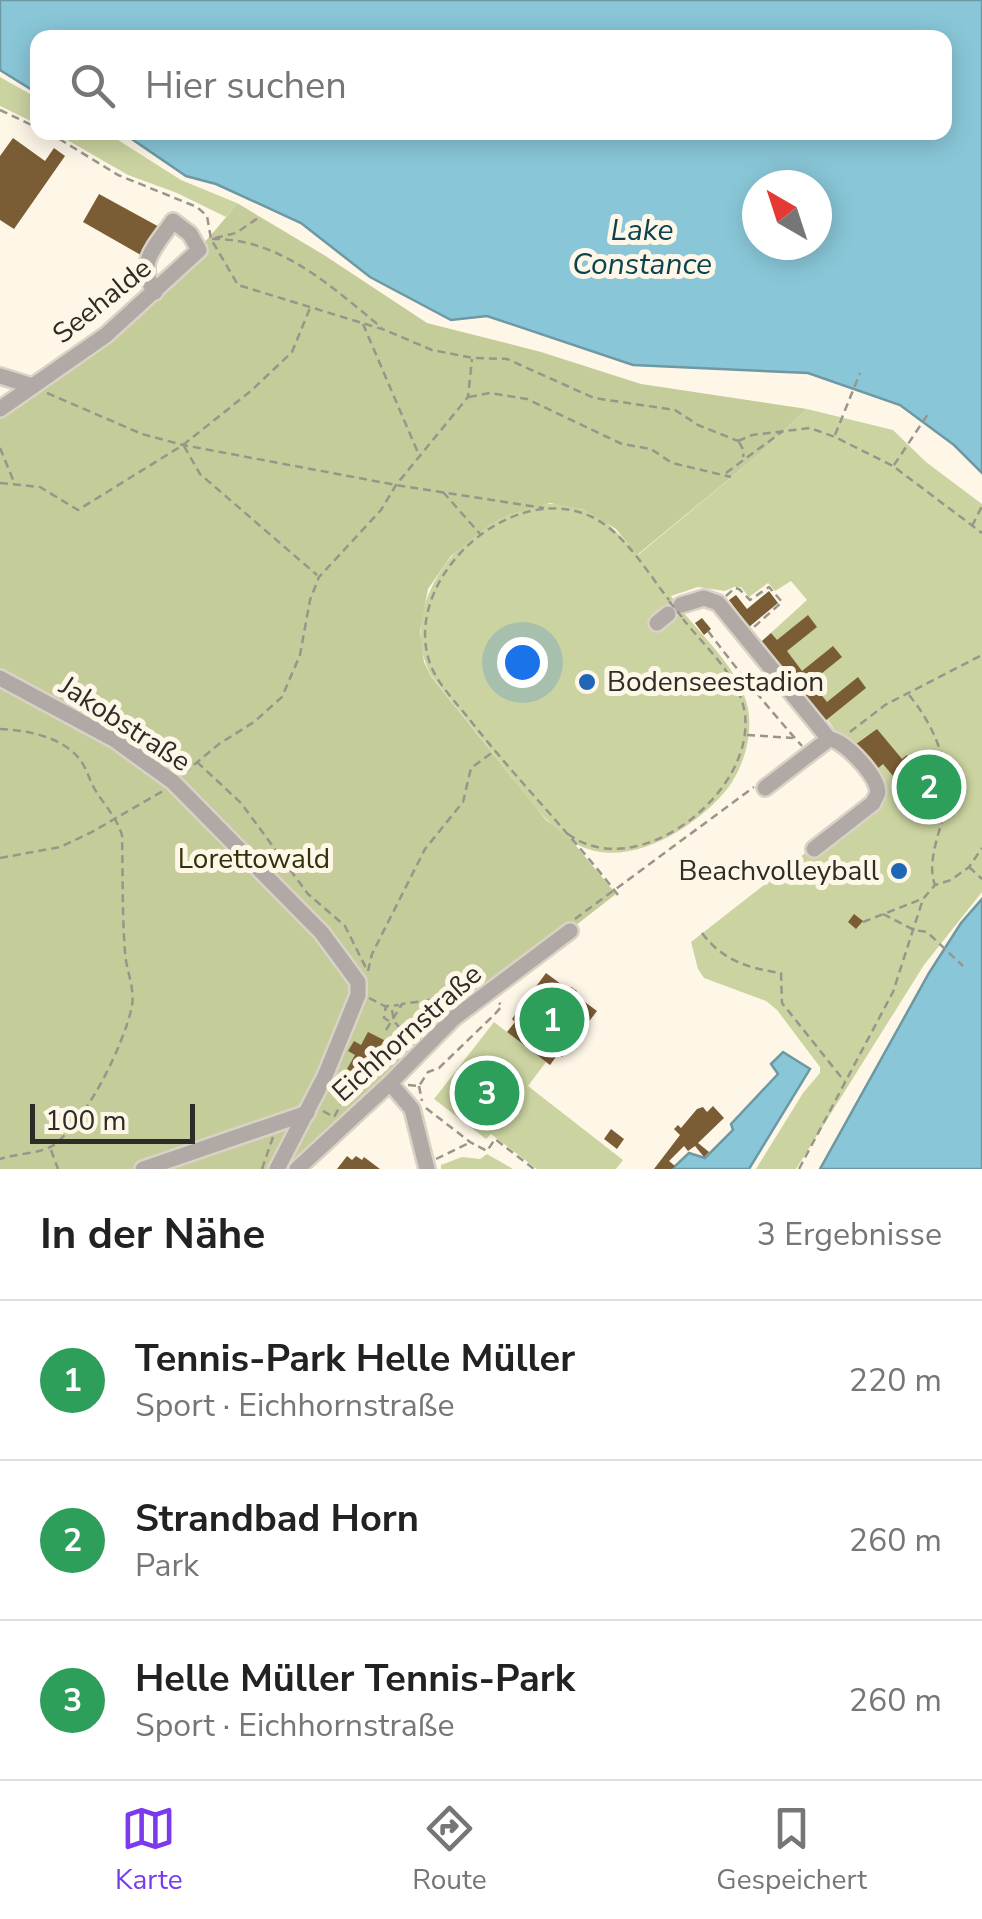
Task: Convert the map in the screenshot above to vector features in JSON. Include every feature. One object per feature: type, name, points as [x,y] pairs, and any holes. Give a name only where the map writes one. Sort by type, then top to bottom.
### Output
[{"type":"street","points":[[155,292],[145,275],[146,265],[173,221],[205,245]]},
{"type":"street","name":"Seehalde","points":[[0,409],[106,335],[205,245]]},
{"type":"street","points":[[0,376],[32,386]]},
{"type":"street","points":[[672,612],[704,598],[718,604],[834,740],[876,783],[876,797],[814,850]]},
{"type":"street","name":"Jakobstraße","points":[[0,678],[114,740],[173,782],[322,933],[358,982],[358,995],[325,1076],[277,1169]]},
{"type":"street","points":[[760,788],[834,740]]},
{"type":"street","name":"Eichhornstraße","points":[[297,1169],[454,1018],[567,929]]},
{"type":"street","points":[[390,1083],[412,1109],[427,1169]]},
{"type":"street","points":[[143,1169],[307,1112]]},
{"type":"street","name":"Eichhornstraße","points":[[296,1134],[328,1139]]},
{"type":"path","points":[[0,110],[30,124]]},
{"type":"path","points":[[61,140],[118,175],[197,207],[207,216],[205,245],[238,285],[384,330],[432,350],[472,358],[507,359],[594,398],[675,410],[698,426],[738,441],[810,428],[893,466],[982,533]]},
{"type":"path","points":[[205,245],[236,233],[258,218]]},
{"type":"path","points":[[205,245],[235,238],[271,249],[344,297],[384,330]]},
{"type":"path","points":[[0,483],[40,487],[78,510],[183,445],[252,390],[292,352],[311,306]]},
{"type":"path","points":[[362,323],[419,456]]},
{"type":"path","points":[[0,858],[60,847],[160,793],[282,697],[300,656],[310,600],[320,576],[380,510],[468,397],[472,358]]},
{"type":"path","points":[[835,437],[860,374]]},
{"type":"path","points":[[32,386],[142,434],[183,445],[396,485],[572,510],[608,526],[672,612],[728,674],[745,714],[745,735],[728,779],[715,797],[675,829],[621,850],[578,842],[559,827]]},
{"type":"path","points":[[468,397],[490,393],[527,398],[622,444],[651,450],[672,463],[731,477]]},
{"type":"path","points":[[893,466],[930,411]]},
{"type":"path","points":[[723,475],[785,430]]},
{"type":"path","points":[[738,441],[743,458]]},
{"type":"path","points":[[183,445],[200,474],[320,576]]},
{"type":"path","points":[[0,448],[14,483]]},
{"type":"path","points":[[441,490],[482,536]]},
{"type":"path","points":[[972,527],[982,506]]},
{"type":"path","points":[[548,508],[498,524],[452,563],[436,583],[426,608],[424,629],[433,673],[494,751],[616,892]]},
{"type":"path","points":[[734,588],[750,600],[769,587],[782,602],[744,634]]},
{"type":"path","points":[[708,632],[807,754]]},
{"type":"path","points":[[834,740],[885,705],[982,655]]},
{"type":"path","points":[[909,695],[933,732],[946,774],[946,804],[932,868],[935,885]]},
{"type":"path","points":[[0,729],[57,740],[83,762],[94,788],[116,818],[122,835],[125,956],[132,1004],[106,1070],[74,1124],[50,1149],[20,1152],[0,1160]]},
{"type":"path","points":[[745,735],[795,738]]},
{"type":"path","points":[[197,762],[240,803],[308,894],[345,926],[368,972],[372,954],[426,849],[463,802],[471,768],[494,751]]},
{"type":"path","points":[[567,929],[760,788]]},
{"type":"path","points":[[799,1169],[893,992],[923,899],[935,885],[968,867],[982,848]]},
{"type":"path","points":[[968,867],[982,879]]},
{"type":"path","points":[[863,922],[914,899],[923,899]]},
{"type":"path","points":[[883,914],[926,932],[963,966]]},
{"type":"path","points":[[702,933],[712,946],[745,968],[781,973],[782,1003],[846,1084]]},
{"type":"path","points":[[384,1004],[437,999]]},
{"type":"path","points":[[498,1001],[502,1006],[495,1014],[439,1068],[428,1072],[419,1086],[422,1105],[470,1142],[487,1151],[495,1139],[534,1169]]},
{"type":"path","points":[[384,1004],[415,1046]]},
{"type":"path","points":[[384,1004],[384,1018],[390,1021]]},
{"type":"path","points":[[386,1030],[402,1004]]},
{"type":"path","points":[[325,1076],[363,1094]]},
{"type":"path","points":[[390,1083],[419,1086]]},
{"type":"path","points":[[334,1117],[351,1086]]},
{"type":"path","points":[[262,1169],[279,1122]]},
{"type":"path","points":[[444,1157],[470,1142]]},
{"type":"path","points":[[50,1149],[58,1169]]},
{"type":"green space","points":[[0,77],[30,94],[30,121],[0,106]]},
{"type":"green space","points":[[67,140],[118,140],[181,180],[237,203],[226,217],[128,175]]},
{"type":"green space","name":"Lorettowald","points":[[237,203],[427,323],[541,352],[641,384],[807,409],[757,456],[637,555],[616,529],[583,509],[550,503],[507,515],[489,525],[451,556],[428,589],[420,631],[424,662],[431,676],[546,820],[572,841],[616,894],[440,1031],[294,1169],[0,1169],[0,409],[156,289],[212,234]]},
{"type":"green space","points":[[807,409],[893,430],[926,462],[982,504],[982,892],[924,965],[796,1169],[756,1169],[803,1093],[820,1073],[820,1067],[766,1001],[704,978],[691,942],[877,797],[830,723],[761,642],[807,600],[791,581],[775,591],[768,583],[749,597],[741,587],[725,591],[698,587],[671,596],[736,677],[748,708],[746,750],[728,788],[698,818],[658,842],[616,853],[595,851],[575,843],[546,819],[431,675],[421,642],[424,608],[438,576],[460,548],[488,525],[520,509],[553,504],[585,510],[608,524],[638,555]]},
{"type":"green space","points":[[494,1022],[546,1062],[528,1086],[623,1160],[616,1169],[537,1169],[491,1134],[486,1139],[434,1099]]},
{"type":"green space","points":[[487,1154],[513,1169],[441,1169],[441,1165],[462,1157],[480,1159]]},
{"type":"water","name":"Lake Constance","points":[[0,0],[982,0],[982,473],[954,445],[900,405],[808,373],[633,365],[487,316],[451,320],[370,277],[301,223],[216,184],[186,176],[133,140],[952,140],[952,30],[30,30],[30,89],[0,70]]},
{"type":"water","points":[[982,899],[982,1169],[820,1169],[929,973],[961,923]]},
{"type":"water","points":[[783,1052],[810,1069],[749,1169],[672,1169],[689,1153],[705,1158],[733,1130],[731,1124],[778,1074],[771,1064]]},
{"type":"building","points":[[13,138],[45,161],[54,148],[65,156],[14,229],[0,220],[0,156]]},
{"type":"building","points":[[99,194],[163,229],[146,258],[83,222]]},
{"type":"building","points":[[769,591],[778,603],[749,627],[729,600],[736,595],[747,609]]},
{"type":"building","points":[[808,615],[817,627],[787,651],[802,671],[833,646],[842,657],[811,682],[827,702],[858,677],[866,688],[825,721],[761,642],[771,633],[777,640]]},
{"type":"building","points":[[702,618],[711,629],[704,635],[695,623]]},
{"type":"building","points":[[760,673],[767,681],[760,687],[753,679]]},
{"type":"building","points":[[877,729],[902,759],[907,755],[913,763],[901,773],[893,776],[883,764],[876,770],[852,747]]},
{"type":"building","points":[[854,914],[863,921],[856,929],[848,922]]},
{"type":"building","points":[[546,973],[569,990],[571,987],[577,991],[574,994],[597,1011],[562,1057],[558,1054],[550,1065],[507,1032]]},
{"type":"building","points":[[368,1032],[384,1040],[372,1068],[363,1077],[347,1069],[355,1055],[348,1051],[354,1041],[361,1045]]},
{"type":"building","points":[[713,1106],[724,1118],[698,1143],[709,1152],[704,1157],[695,1146],[688,1151],[684,1146],[669,1161],[675,1166],[672,1169],[654,1169],[680,1135],[674,1129],[678,1125],[681,1128],[697,1109],[703,1107],[707,1112]]},
{"type":"building","points":[[611,1129],[624,1139],[617,1149],[604,1139]]},
{"type":"building","points":[[347,1156],[352,1160],[364,1157],[380,1169],[337,1169]]},
{"type":"place","name":"Bodenseestadion","points":[[587,682]]},
{"type":"place","name":"Strandbad Horn","points":[[929,787]]},
{"type":"place","name":"Beachvolleyball","points":[[899,871]]},
{"type":"place","name":"Tennis-Park Helle Müller","points":[[552,1020]]},
{"type":"place","name":"Helle Müller Tennis-Park","points":[[487,1093]]}]
